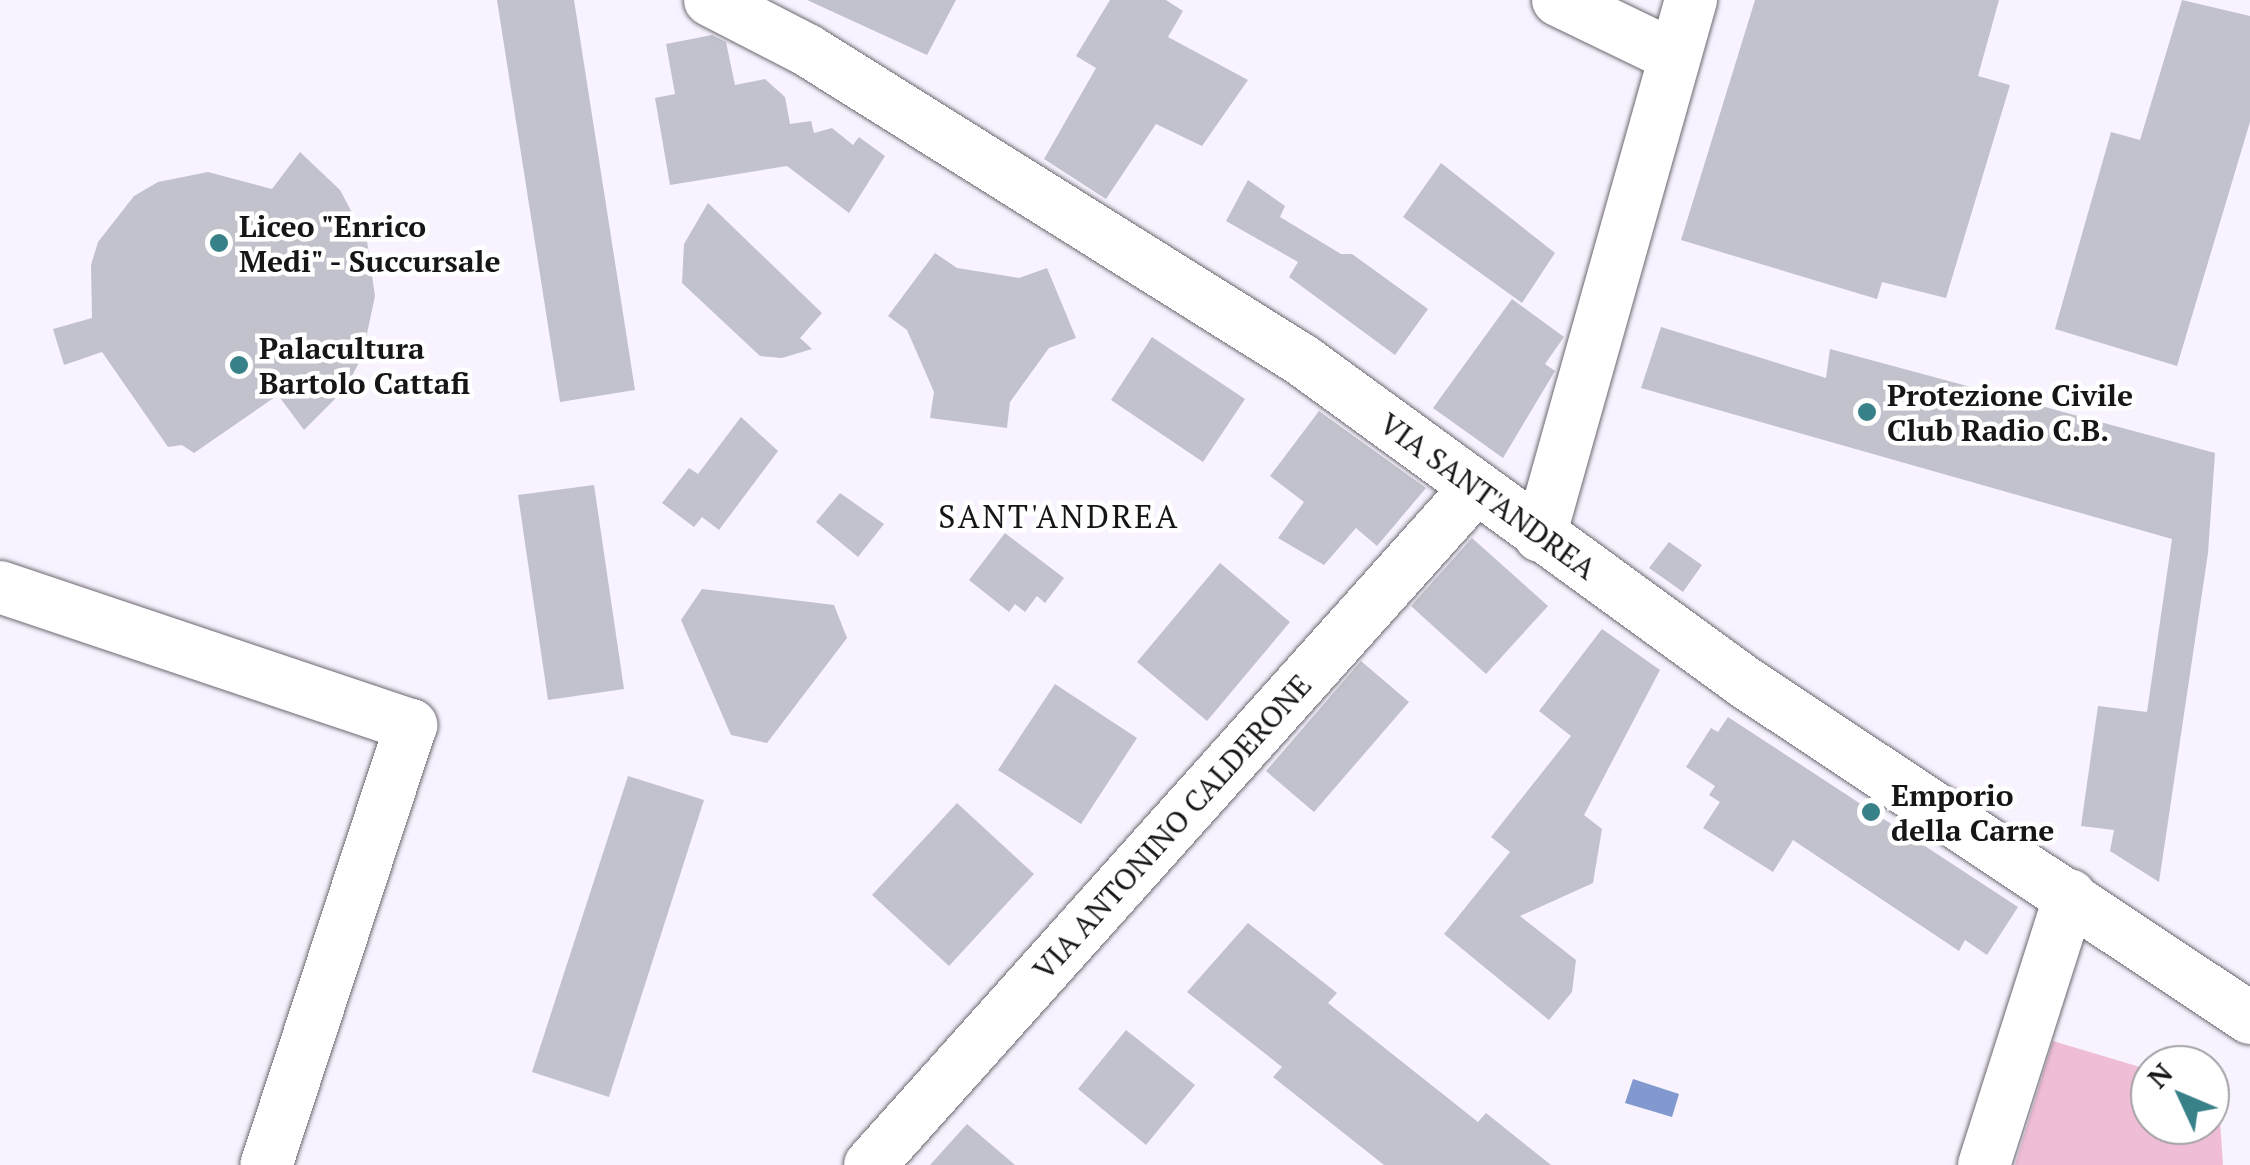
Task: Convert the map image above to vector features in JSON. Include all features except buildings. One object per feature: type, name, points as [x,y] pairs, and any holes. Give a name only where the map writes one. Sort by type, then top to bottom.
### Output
[{"type":"street","name":"VIA SANT'ANDREA","points":[[710,0],[852,78],[1302,360],[1474,489],[1746,683],[2250,1018]]},
{"type":"street","points":[[1558,0],[1672,55]]},
{"type":"street","points":[[1540,536],[1672,55],[1691,0]]},
{"type":"street","name":"VIA ANTONINO CALDERONE","points":[[870,1165],[1474,489]]},
{"type":"street","points":[[0,587],[411,725],[266,1165]]},
{"type":"street","points":[[1984,1165],[2070,895]]},
{"type":"shaded area","points":[[2053,1041],[2130,1064],[2130,1145],[2222,1145],[2223,1165],[2015,1165]]},
{"type":"water","points":[[1633,1079],[1679,1094],[1672,1117],[1625,1103]]},
{"type":"place","name":"Liceo \"Enrico Medi\" - Succursale","points":[[219,243]]},
{"type":"place","name":"Palacultura Bartolo Cattafi","points":[[239,365]]},
{"type":"place","name":"Protezione Civile Club Radio C.B.","points":[[1867,412]]},
{"type":"place","name":"Emporio della Carne","points":[[1871,812]]},
{"type":"district","name":"SANT'ANDREA","points":[[1059,516]]}]
